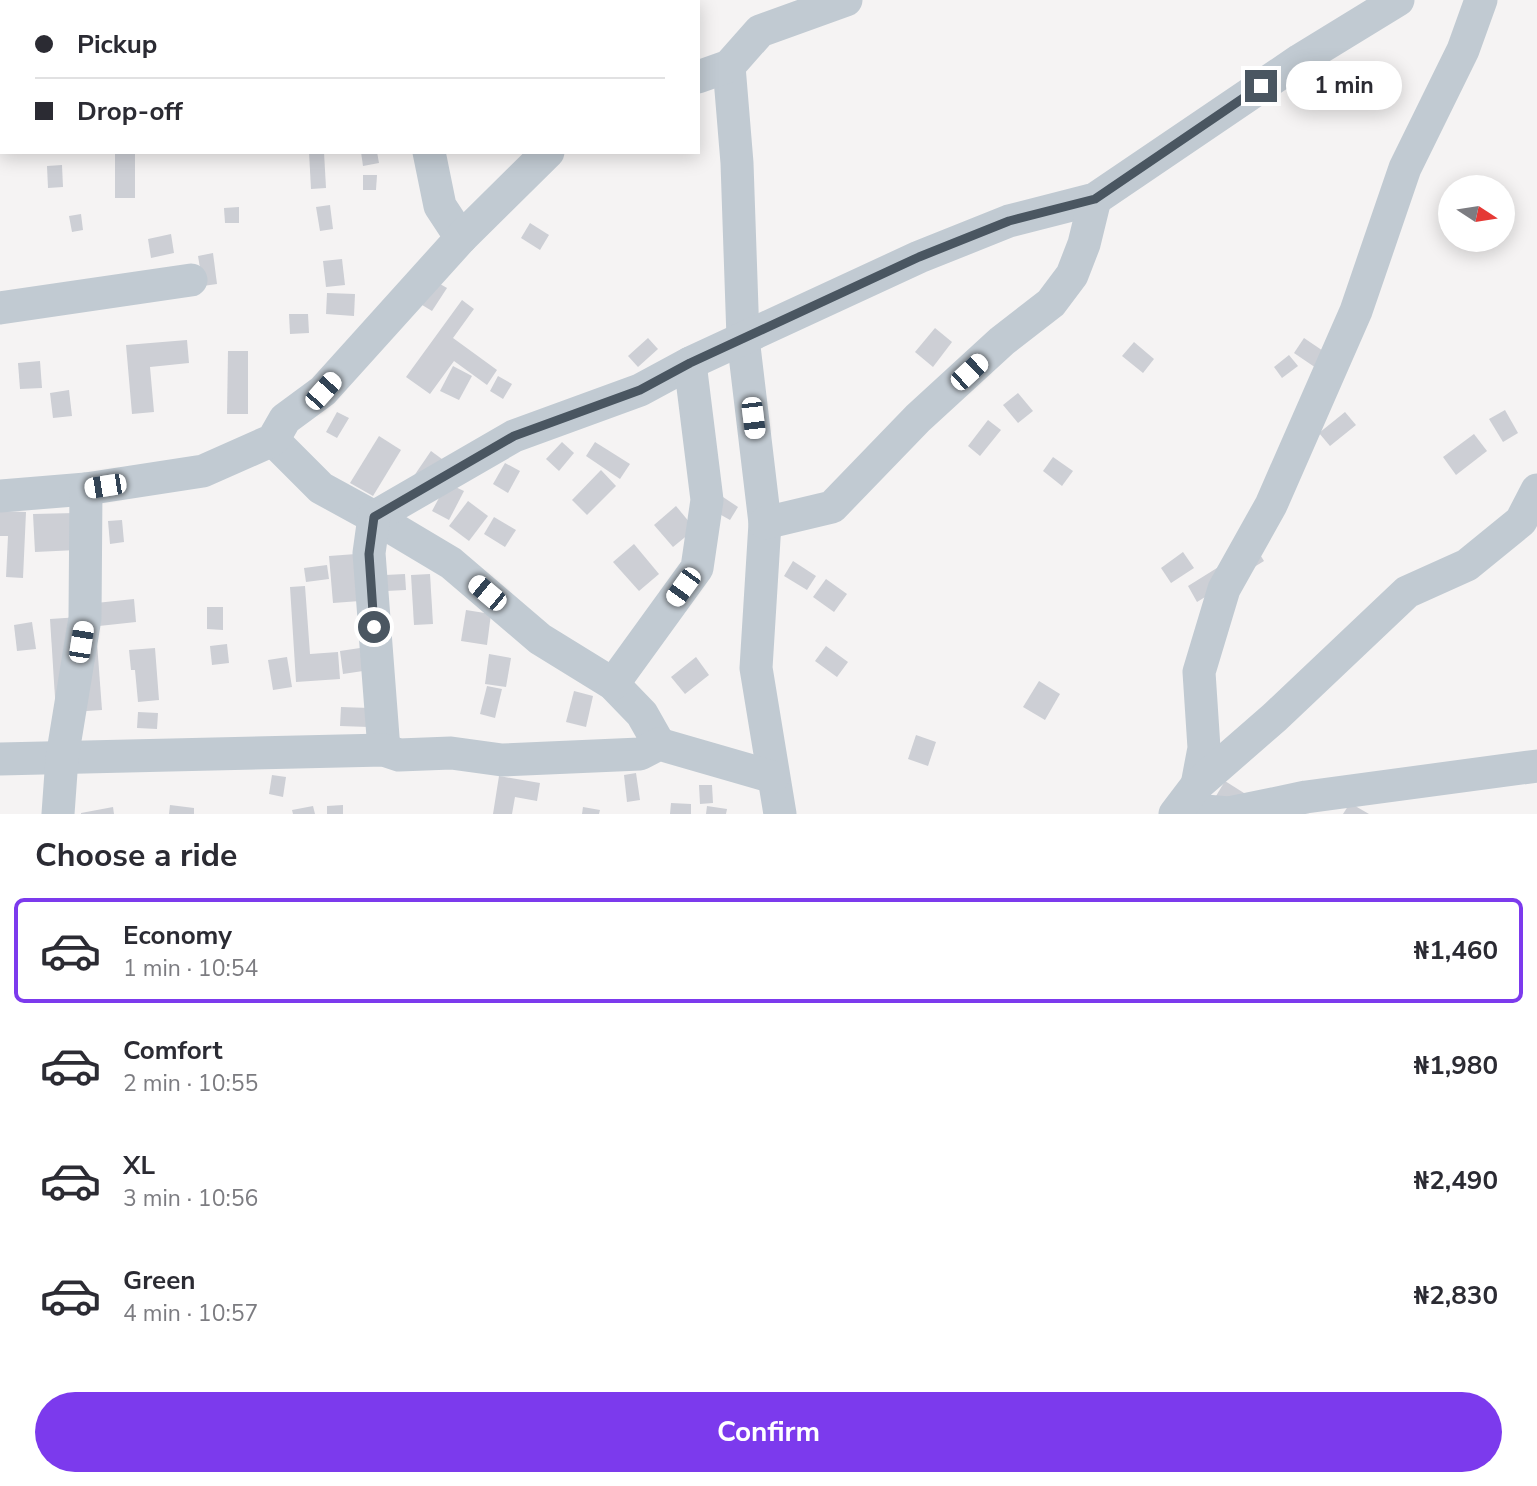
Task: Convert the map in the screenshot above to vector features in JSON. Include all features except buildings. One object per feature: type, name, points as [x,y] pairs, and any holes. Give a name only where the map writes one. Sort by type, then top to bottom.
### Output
[{"type":"street","points":[[700,75],[729,66],[760,31],[846,0]]},
{"type":"street","points":[[374,517],[514,436],[640,390],[690,363],[919,257],[1009,221],[1095,199],[1300,60],[1398,0]]},
{"type":"street","points":[[1184,803],[1204,748],[1199,672],[1224,589],[1271,505],[1351,323],[1405,168],[1463,50],[1481,0]]},
{"type":"street","points":[[729,66],[737,163],[743,338],[765,523],[756,668],[780,814]]},
{"type":"street","points":[[429,154],[440,206],[461,238]]},
{"type":"street","points":[[0,496],[86,489],[203,471],[273,440],[285,419],[323,391],[461,238],[546,154]]},
{"type":"street","points":[[765,523],[832,508],[918,418],[1002,341],[1051,303],[1072,275],[1084,244],[1095,199]]},
{"type":"street","points":[[0,308],[191,280]]},
{"type":"street","points":[[613,684],[696,568],[707,500],[690,363]]},
{"type":"street","points":[[273,440],[321,488],[451,563],[540,639],[613,684],[642,714],[659,744]]},
{"type":"street","points":[[58,814],[62,758],[85,618],[86,489]]},
{"type":"street","points":[[1184,803],[1407,592],[1467,565],[1521,521],[1537,491]]},
{"type":"street","points":[[374,517],[369,554],[384,750]]},
{"type":"street","points":[[0,759],[384,750],[400,755],[451,753],[502,760],[640,754],[659,744],[772,777]]},
{"type":"street","points":[[1184,803],[1229,813],[1306,797],[1537,766]]},
{"type":"route","points":[[374,627],[369,554],[374,517],[514,436],[640,390],[690,363],[919,257],[1009,221],[1095,199],[1261,86]]}]
